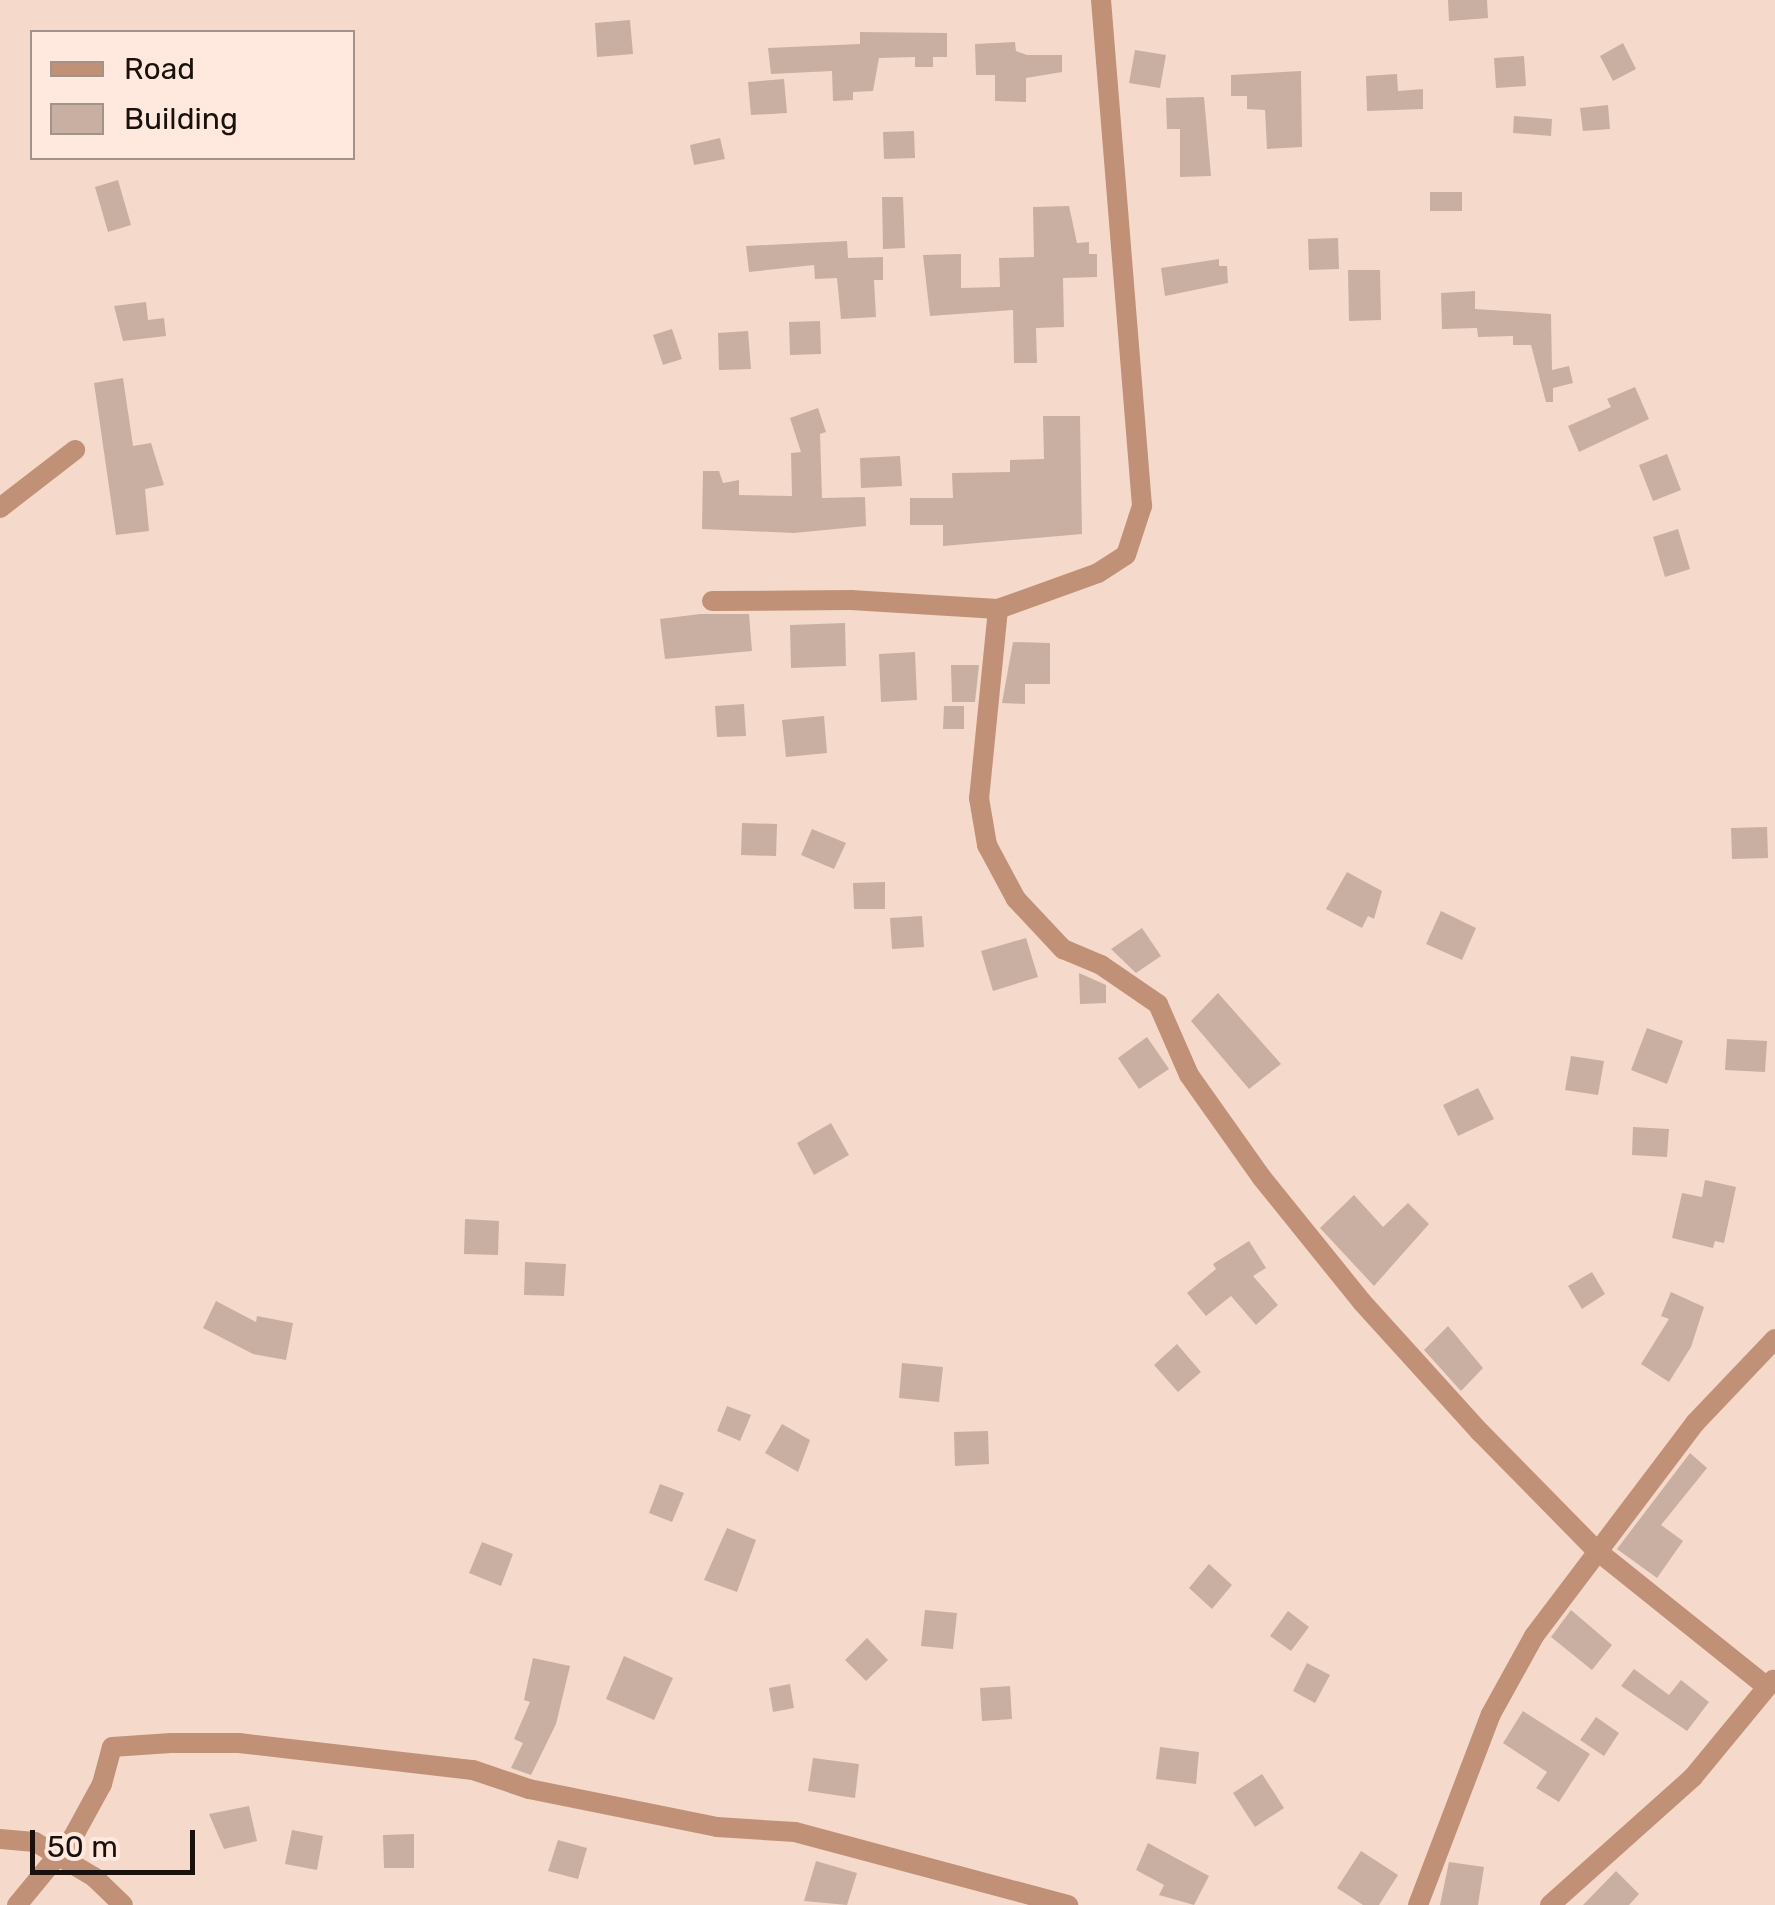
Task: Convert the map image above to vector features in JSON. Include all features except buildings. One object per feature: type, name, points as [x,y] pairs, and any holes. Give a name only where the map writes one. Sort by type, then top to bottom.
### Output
[{"type":"street","points":[[712,601],[851,600],[998,610],[1098,573],[1126,555],[1142,506],[1101,0]]},
{"type":"street","points":[[0,508],[75,450]]},
{"type":"street","points":[[998,610],[979,798],[987,845],[1016,899],[1063,949],[1102,965],[1158,1004],[1189,1075],[1362,1302],[1596,1550],[1771,1682],[1694,1777],[1550,1905]]},
{"type":"street","points":[[1418,1905],[1491,1714],[1534,1636],[1695,1423],[1775,1339]]},
{"type":"street","points":[[16,1905],[58,1857],[102,1784],[112,1747],[239,1743],[473,1770],[529,1788],[718,1827],[795,1832],[1068,1905]]},
{"type":"street","points":[[0,1839],[35,1842],[123,1905]]}]
